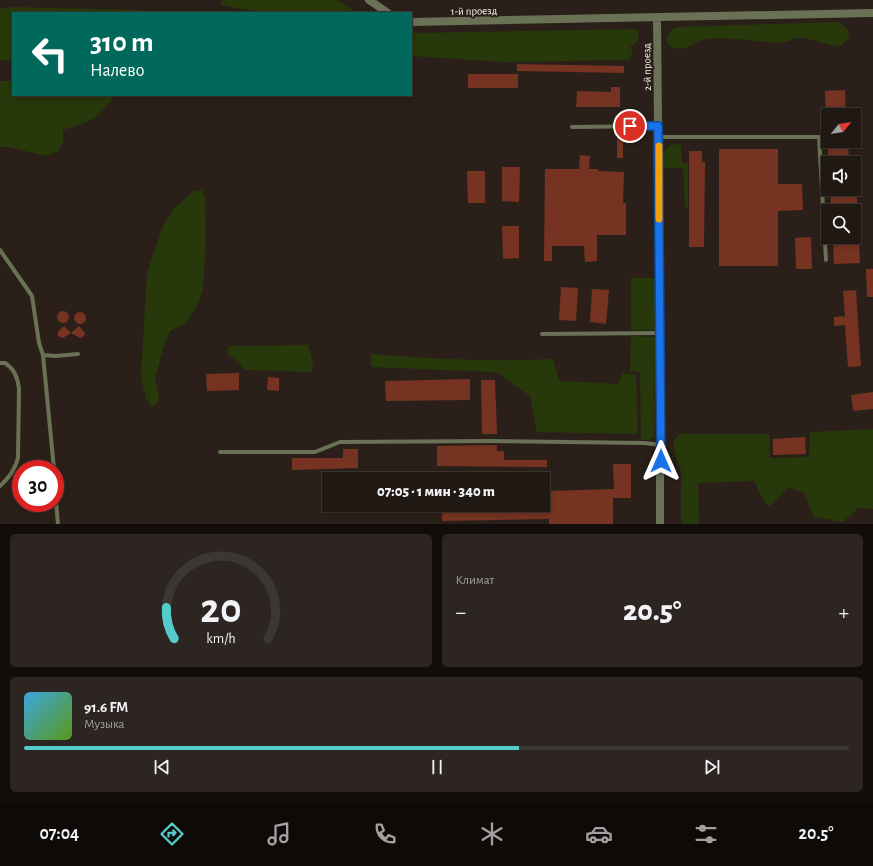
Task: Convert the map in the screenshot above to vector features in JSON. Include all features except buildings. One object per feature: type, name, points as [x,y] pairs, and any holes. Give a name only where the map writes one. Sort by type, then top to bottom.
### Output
[{"type":"street","points":[[369,0],[387,12]]},
{"type":"street","name":"1-й проезд","points":[[412,22],[873,13]]},
{"type":"street","name":"2-й проезд","points":[[657,18],[661,445],[660,524]]},
{"type":"lane","points":[[572,127],[658,126]]},
{"type":"lane","points":[[658,137],[819,137],[826,260]]},
{"type":"lane","points":[[0,250],[32,296],[37,319],[39,343],[43,355],[53,460]]},
{"type":"lane","points":[[542,334],[660,334]]},
{"type":"lane","points":[[43,355],[56,356],[78,354]]},
{"type":"lane","points":[[0,363],[6,363],[14,371],[18,379],[19,389],[18,458],[16,467],[12,474],[0,486]]},
{"type":"lane","points":[[220,452],[315,452],[340,442],[490,441],[645,443],[661,445]]},
{"type":"lane","points":[[57,512],[58,524]]},
{"type":"green space","points":[[223,0],[337,0],[356,12],[262,12],[220,4]]},
{"type":"green space","points":[[11,7],[141,10],[140,12],[12,12],[12,60],[0,60],[0,9]]},
{"type":"green space","points":[[839,22],[848,29],[850,36],[841,46],[800,38],[785,42],[766,42],[717,38],[702,40],[680,49],[668,45],[666,38],[672,29],[679,27]]},
{"type":"green space","points":[[634,29],[638,31],[638,39],[636,43],[630,47],[633,54],[629,60],[506,62],[412,56],[412,33]]},
{"type":"green space","points":[[0,81],[12,81],[12,96],[114,96],[103,110],[93,119],[63,130],[63,142],[58,151],[46,156],[9,147],[0,147]]},
{"type":"green space","points":[[681,144],[682,163],[688,163],[688,209],[685,208],[683,168],[663,168],[663,153],[670,145]]},
{"type":"green space","points":[[202,190],[205,197],[206,243],[203,289],[199,302],[186,323],[170,331],[155,378],[159,395],[158,403],[151,407],[146,399],[141,376],[147,273],[163,226],[173,209],[194,191]]},
{"type":"green space","points":[[631,278],[655,278],[655,330],[631,330]]},
{"type":"green space","points":[[631,336],[655,337],[654,437],[648,440],[641,440],[640,372],[630,371]]},
{"type":"green space","points":[[308,345],[313,364],[312,372],[246,370],[227,353],[229,346]]},
{"type":"green space","points":[[371,354],[462,360],[553,359],[559,381],[618,384],[622,373],[636,375],[638,434],[537,432],[530,396],[496,372],[371,367]]},
{"type":"green space","points":[[873,429],[873,509],[858,508],[843,522],[814,517],[804,493],[788,487],[769,507],[763,500],[754,481],[698,483],[699,524],[681,524],[681,472],[673,447],[675,439],[680,434],[769,434],[770,458],[809,457],[810,432]]},
{"type":"slow traffic","points":[[659,146],[659,219]]},
{"type":"route","points":[[630,126],[658,126],[661,461]]}]
